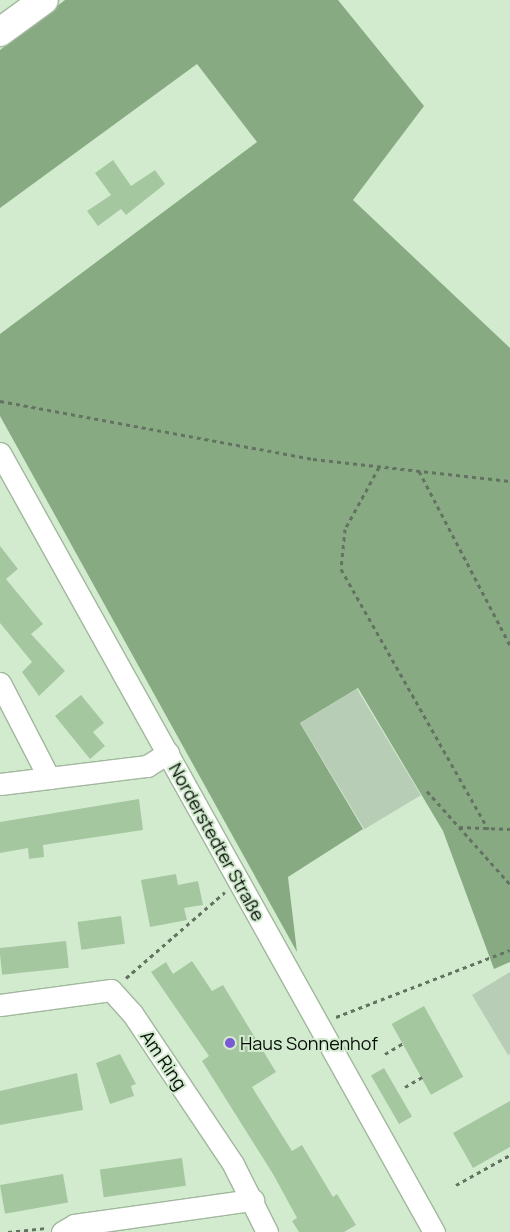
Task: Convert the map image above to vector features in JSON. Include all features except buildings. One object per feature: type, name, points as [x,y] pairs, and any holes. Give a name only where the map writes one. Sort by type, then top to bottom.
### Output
[{"type":"main road","points":[[0,32],[44,0]]},
{"type":"street","name":"Norderstedter Straße","points":[[0,453],[434,1232]]},
{"type":"street","points":[[0,683],[49,778]]},
{"type":"street","points":[[0,784],[147,766],[168,753]]},
{"type":"street","points":[[0,1005],[111,990]]},
{"type":"street","name":"Am Ring","points":[[111,990],[138,1021],[253,1200],[267,1232]]},
{"type":"street","points":[[68,1228],[253,1200]]},
{"type":"path","points":[[0,401],[294,456],[510,481]]},
{"type":"path","points":[[379,467],[345,529],[340,569],[488,829]]},
{"type":"path","points":[[419,471],[510,645]]},
{"type":"path","points":[[427,791],[510,884]]},
{"type":"path","points":[[459,827],[510,829]]},
{"type":"path","points":[[111,990],[239,880]]},
{"type":"path","points":[[318,1022],[360,1011],[510,950]]},
{"type":"path","points":[[385,1054],[403,1043]]},
{"type":"path","points":[[405,1087],[422,1077]]},
{"type":"path","points":[[456,1185],[510,1156]]},
{"type":"path","points":[[8,1232],[68,1228]]},
{"type":"green space","points":[[65,0],[338,0],[424,106],[353,200],[510,348],[510,962],[494,969],[443,831],[358,688],[300,723],[363,829],[288,877],[297,952],[0,416],[0,334],[257,142],[197,64],[0,208],[0,50]]},
{"type":"green space","points":[[357,689],[421,795],[364,829],[300,723]]},
{"type":"green space","points":[[510,972],[510,1054],[508,1055],[472,995]]},
{"type":"place","name":"Haus Sonnenhof","points":[[230,1043]]}]
